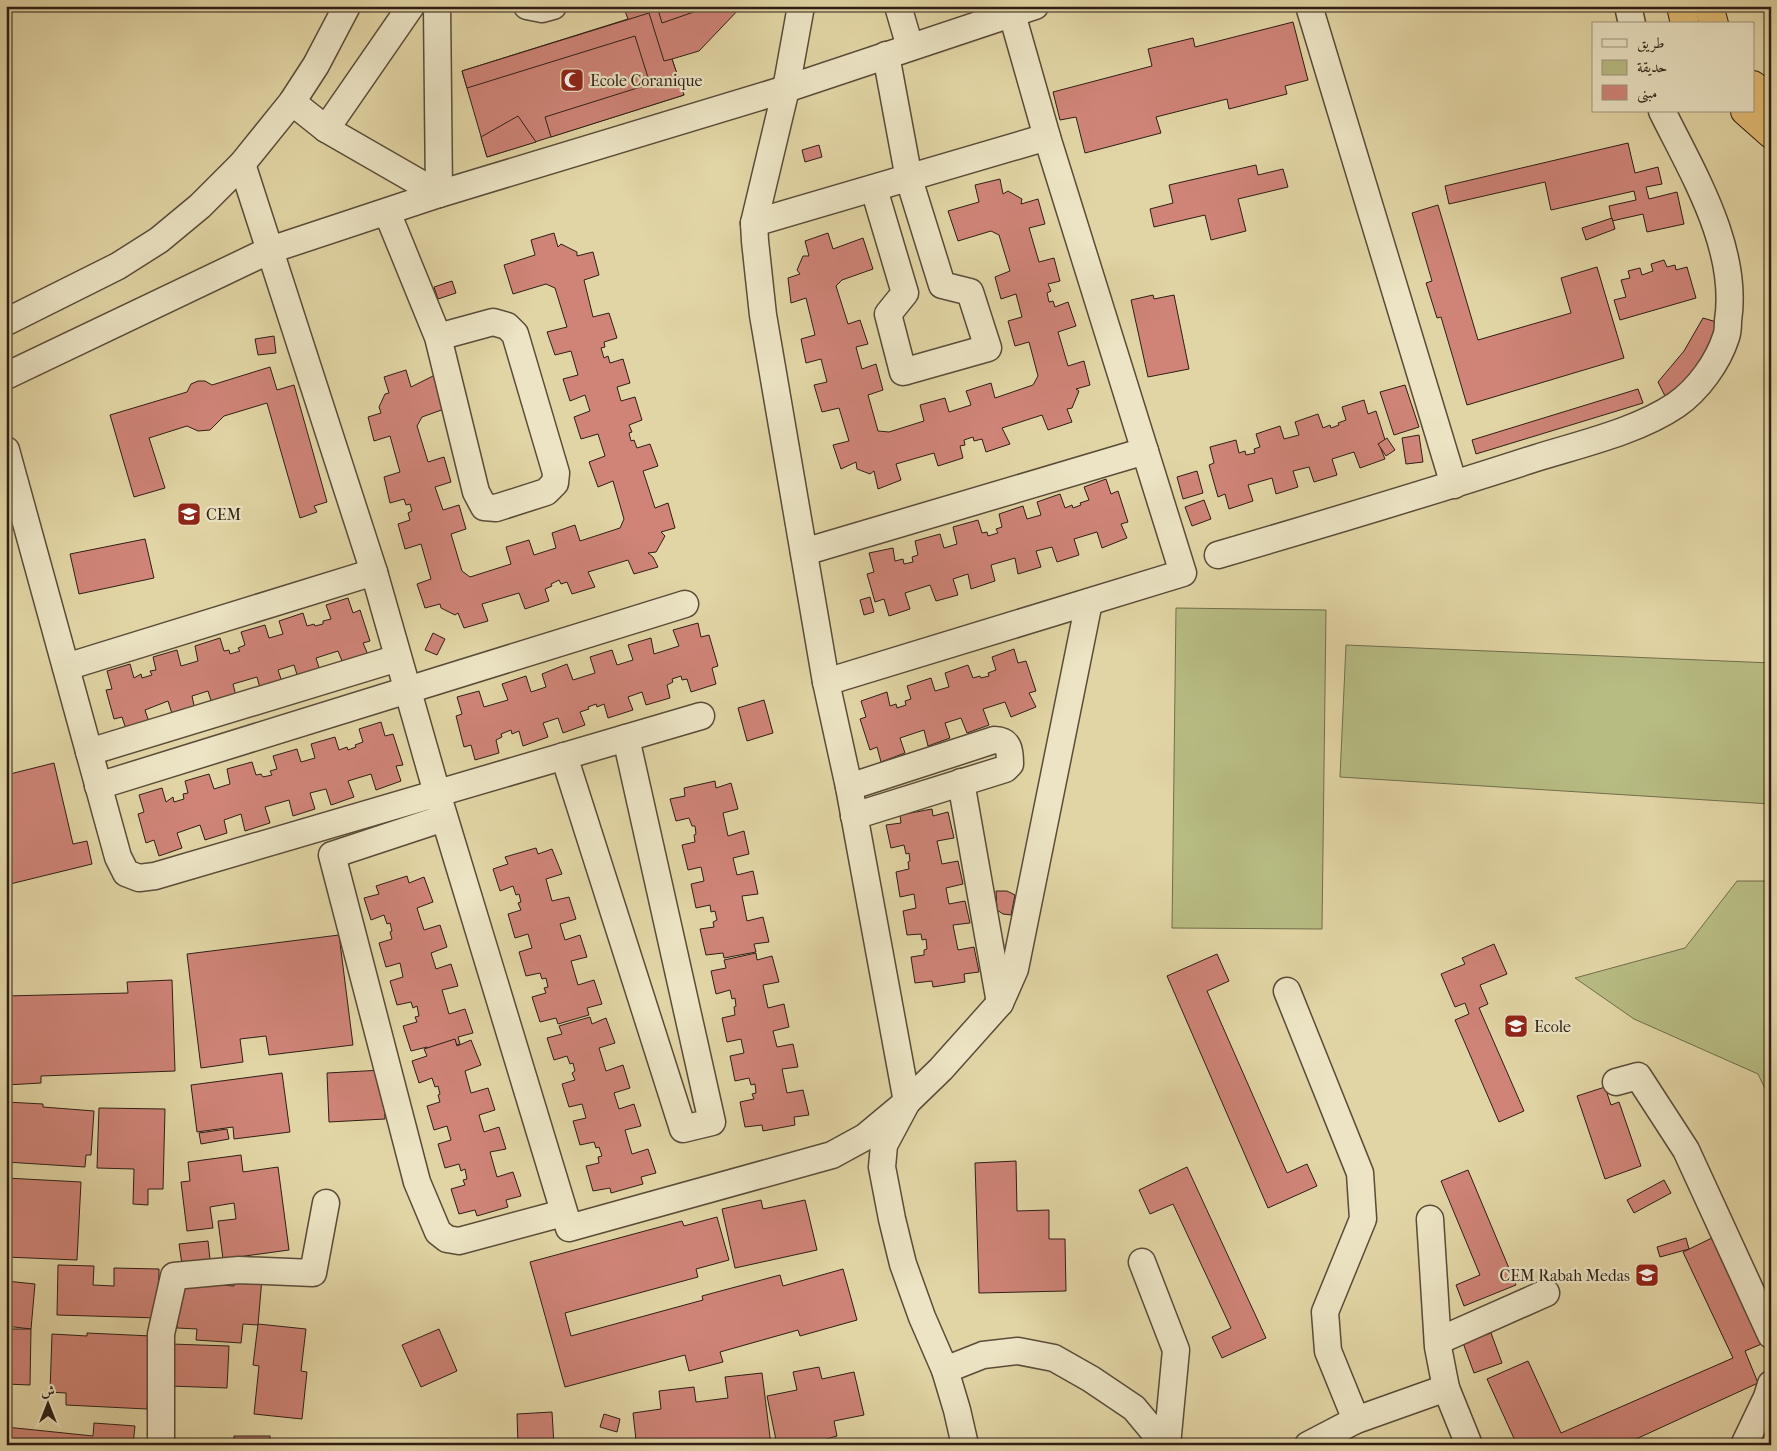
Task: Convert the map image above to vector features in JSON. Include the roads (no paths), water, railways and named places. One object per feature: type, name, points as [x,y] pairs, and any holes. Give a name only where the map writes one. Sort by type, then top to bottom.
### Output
[{"type":"highway","points":[[1680,6],[1684,22]]},
{"type":"highway","points":[[1709,6],[1713,22]]},
{"type":"highway","points":[[1754,86],[1771,99]]},
{"type":"highway","points":[[1746,112],[1771,134]]},
{"type":"street","points":[[6,322],[118,266],[158,240],[200,206],[242,164],[292,102],[316,65],[347,6]]},
{"type":"street","points":[[326,129],[411,6]]},
{"type":"street","points":[[437,6],[439,194]]},
{"type":"street","points":[[527,6],[542,9],[553,6]]},
{"type":"street","points":[[801,6],[786,89],[754,223],[763,316],[826,682],[849,787],[907,1102],[884,1145],[882,1167],[903,1264],[922,1317],[945,1370],[965,1445]]},
{"type":"street","points":[[874,189],[905,293],[888,314],[903,372],[988,348],[970,292],[942,285],[909,179],[898,51],[898,6]]},
{"type":"street","points":[[1309,6],[1454,485]]},
{"type":"street","points":[[1628,6],[1632,22]]},
{"type":"street","points":[[6,376],[270,250],[439,194],[786,89],[1023,10],[1047,137],[1183,573],[826,682]]},
{"type":"street","points":[[292,102],[326,129],[439,194]]},
{"type":"street","points":[[1218,555],[1454,485],[1641,424],[1677,404],[1708,373],[1726,337],[1730,306],[1729,273],[1719,237],[1704,198],[1662,112]]},
{"type":"street","points":[[754,223],[1047,137]]},
{"type":"street","points":[[242,164],[374,572],[440,806],[569,1228],[832,1155],[866,1137],[907,1102],[947,1062],[1000,1003],[1015,969],[1089,602]]},
{"type":"street","points":[[387,212],[438,337],[476,492],[484,507],[496,508],[546,492],[555,483],[556,473],[515,334],[507,326],[494,322],[438,337]]},
{"type":"street","points":[[6,450],[118,857],[126,873],[139,878],[155,876],[440,806]]},
{"type":"street","points":[[804,552],[1145,452]]},
{"type":"street","points":[[66,668],[374,572]]},
{"type":"street","points":[[98,786],[686,604]]},
{"type":"street","points":[[89,752],[398,658]]},
{"type":"street","points":[[563,1213],[459,1241],[447,1239],[438,1232],[417,1182],[332,855],[440,806],[564,756],[701,716]]},
{"type":"street","points":[[564,756],[683,1128],[712,1122],[626,738]]},
{"type":"street","points":[[849,787],[994,740],[1002,740],[1006,743],[1010,756],[1010,764],[1005,769],[854,816]]},
{"type":"street","points":[[961,782],[1000,1003]]},
{"type":"street","points":[[1287,991],[1360,1173],[1363,1219],[1325,1312],[1328,1351],[1356,1420]]},
{"type":"street","points":[[1616,1082],[1638,1076],[1686,1150],[1771,1335]]},
{"type":"street","points":[[162,1445],[161,1334],[174,1276],[239,1270],[313,1273],[326,1202]]},
{"type":"street","points":[[1430,1219],[1438,1341],[1446,1388],[1469,1445]]},
{"type":"street","points":[[1142,1262],[1176,1350],[1166,1445]]},
{"type":"street","points":[[1438,1341],[1546,1293]]},
{"type":"street","points":[[945,1370],[983,1355],[1018,1350],[1054,1358],[1091,1378],[1134,1408],[1166,1445]]},
{"type":"street","points":[[1744,1445],[1768,1397],[1771,1384]]},
{"type":"street","points":[[1308,1445],[1356,1420],[1446,1388]]},
{"type":"place","name":"Ecole Coranique","points":[[572,80]]},
{"type":"place","name":"CEM","points":[[189,514]]},
{"type":"place","name":"Ecole","points":[[1516,1026]]},
{"type":"place","name":"CEM Rabah Medas","points":[[1647,1275]]}]
